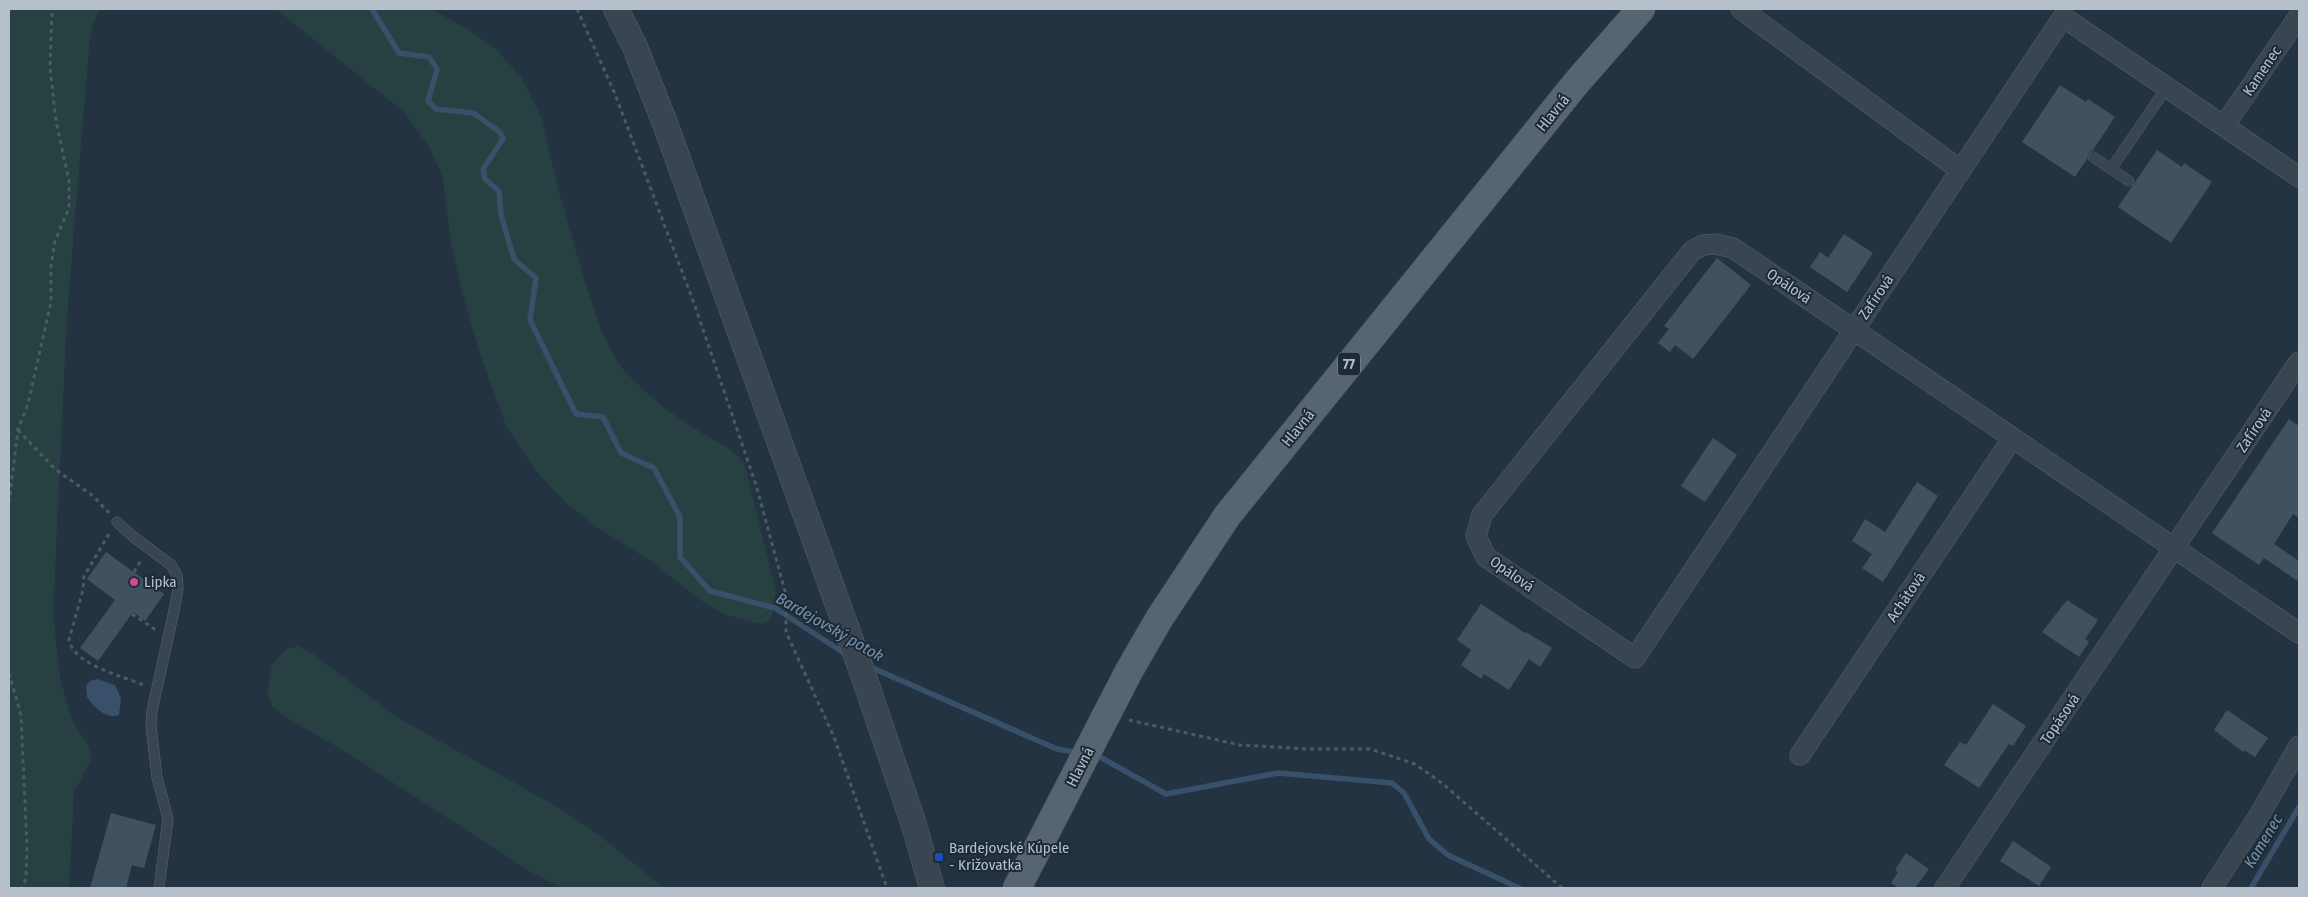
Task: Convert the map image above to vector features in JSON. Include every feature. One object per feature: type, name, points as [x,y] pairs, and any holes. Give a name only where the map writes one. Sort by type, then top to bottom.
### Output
[{"type":"main road","name":"Hlavná","points":[[1017,888],[1107,714],[1159,619],[1228,516],[1571,90],[1640,9]]},
{"type":"street","points":[[616,9],[635,47],[666,126],[864,677],[913,822],[932,888]]},
{"type":"street","points":[[1741,9],[1960,170]]},
{"type":"street","name":"Zafírová","points":[[2299,177],[2167,87],[2061,11],[1960,170],[1854,330],[2174,549],[2299,362]]},
{"type":"street","name":"Kamenec","points":[[2224,126],[2299,16]]},
{"type":"street","name":"Opálová","points":[[1716,244],[1733,248],[1854,330],[1635,658],[1486,557],[1476,536],[1482,515],[1692,251],[1703,245],[1716,244]]},
{"type":"street","name":"Achátová","points":[[1800,755],[2012,439]]},
{"type":"street","points":[[2174,549],[2299,633]]},
{"type":"street","name":"Topásová","points":[[1945,888],[2174,549]]},
{"type":"street","points":[[2212,888],[2260,814],[2299,746]]},
{"type":"lane","points":[[2111,169],[2167,87]]},
{"type":"lane","points":[[2093,157],[2129,181]]},
{"type":"lane","points":[[117,522],[130,535],[171,564],[177,575],[178,589],[155,689],[151,726],[157,777],[168,819],[159,888]]},
{"type":"path","points":[[9,503],[18,430],[28,404],[51,302],[50,266],[56,241],[69,208],[70,181],[56,121],[50,68],[52,9]]},
{"type":"path","points":[[577,9],[602,60],[695,306],[756,485],[786,595],[786,632],[834,737],[886,888]]},
{"type":"path","points":[[18,430],[55,469],[93,496],[117,522],[84,576],[83,590],[69,640],[70,646],[83,659],[97,667],[155,689]]},
{"type":"path","points":[[132,614],[159,632],[168,634]]},
{"type":"path","points":[[9,673],[20,715],[27,847],[26,878],[22,888]]},
{"type":"path","points":[[1107,714],[1240,745],[1305,749],[1370,749],[1415,764],[1443,784],[1562,888]]},
{"type":"green space","points":[[9,9],[100,9],[92,27],[89,48],[67,316],[53,613],[60,679],[72,720],[89,747],[91,760],[74,792],[69,888],[9,888]]},
{"type":"green space","points":[[276,9],[431,9],[466,28],[496,49],[521,77],[541,117],[560,195],[583,275],[601,330],[617,362],[633,380],[664,408],[703,434],[727,447],[743,461],[776,592],[772,615],[768,622],[762,624],[726,615],[700,600],[654,563],[598,528],[568,505],[536,471],[506,426],[480,354],[462,292],[451,244],[443,178],[429,147],[405,113]]},
{"type":"green space","points":[[298,646],[313,654],[397,717],[561,809],[599,835],[664,888],[563,888],[531,872],[349,754],[289,719],[273,707],[267,693],[272,665],[286,649]]},
{"type":"water","points":[[97,679],[115,685],[121,698],[119,715],[110,716],[105,714],[93,705],[87,697],[86,686],[90,681]]},
{"type":"building","points":[[2060,85],[2086,102],[2088,99],[2115,117],[2093,150],[2088,153],[2087,159],[2075,177],[2022,142]]},
{"type":"building","points":[[2157,150],[2182,167],[2184,163],[2212,182],[2171,243],[2118,207]]},
{"type":"building","points":[[1844,234],[1873,253],[1847,292],[1810,267],[1820,252],[1828,258]]},
{"type":"building","points":[[1717,258],[1751,285],[1693,359],[1675,345],[1670,352],[1658,343],[1669,329],[1664,326]]},
{"type":"building","points":[[2289,419],[2299,426],[2299,518],[2293,514],[2274,544],[2299,561],[2299,582],[2264,558],[2259,565],[2212,533]]},
{"type":"building","points":[[1713,438],[1737,455],[1705,502],[1681,486]]},
{"type":"building","points":[[1917,482],[1938,496],[1883,582],[1862,568],[1872,554],[1852,541],[1865,519],[1885,532]]},
{"type":"building","points":[[106,552],[164,594],[145,621],[133,612],[98,661],[80,648],[115,600],[87,579]]},
{"type":"building","points":[[2067,600],[2098,620],[2085,639],[2089,642],[2079,657],[2042,632]]},
{"type":"building","points":[[1481,604],[1552,648],[1540,667],[1529,659],[1509,690],[1484,674],[1481,679],[1461,665],[1471,650],[1457,640]]},
{"type":"building","points":[[1993,704],[2026,726],[2013,746],[2009,744],[1979,788],[1944,765],[1960,742],[1966,745]]},
{"type":"building","points":[[2227,710],[2268,738],[2255,757],[2244,750],[2243,752],[2214,730]]},
{"type":"building","points":[[111,813],[156,825],[144,868],[132,865],[126,888],[90,888]]},
{"type":"building","points":[[2013,841],[2051,867],[2039,886],[2000,861]]},
{"type":"building","points":[[1906,853],[1929,869],[1915,888],[1899,888],[1891,883],[1898,872],[1895,870]]},
{"type":"waterway","name":"Bardejovský potok","points":[[372,9],[399,53],[429,57],[437,69],[428,101],[436,109],[473,113],[500,132],[503,139],[483,169],[485,179],[499,191],[501,215],[514,259],[536,278],[530,320],[576,414],[603,417],[621,453],[654,468],[680,517],[680,557],[710,591],[775,608],[847,655]]},
{"type":"waterway","name":"Bardejovský potok","points":[[868,666],[1057,749],[1079,753]]},
{"type":"waterway","name":"Bardejovský potok","points":[[1093,756],[1100,757],[1166,794],[1278,773],[1392,783],[1404,793],[1429,839],[1448,855],[1519,888]]},
{"type":"waterway","name":"Kamenec","points":[[2251,888],[2299,807]]},
{"type":"place","name":"Lipka","points":[[134,582]]},
{"type":"place","name":"Bardejovské Kúpele - Križovatka","points":[[939,857]]}]
